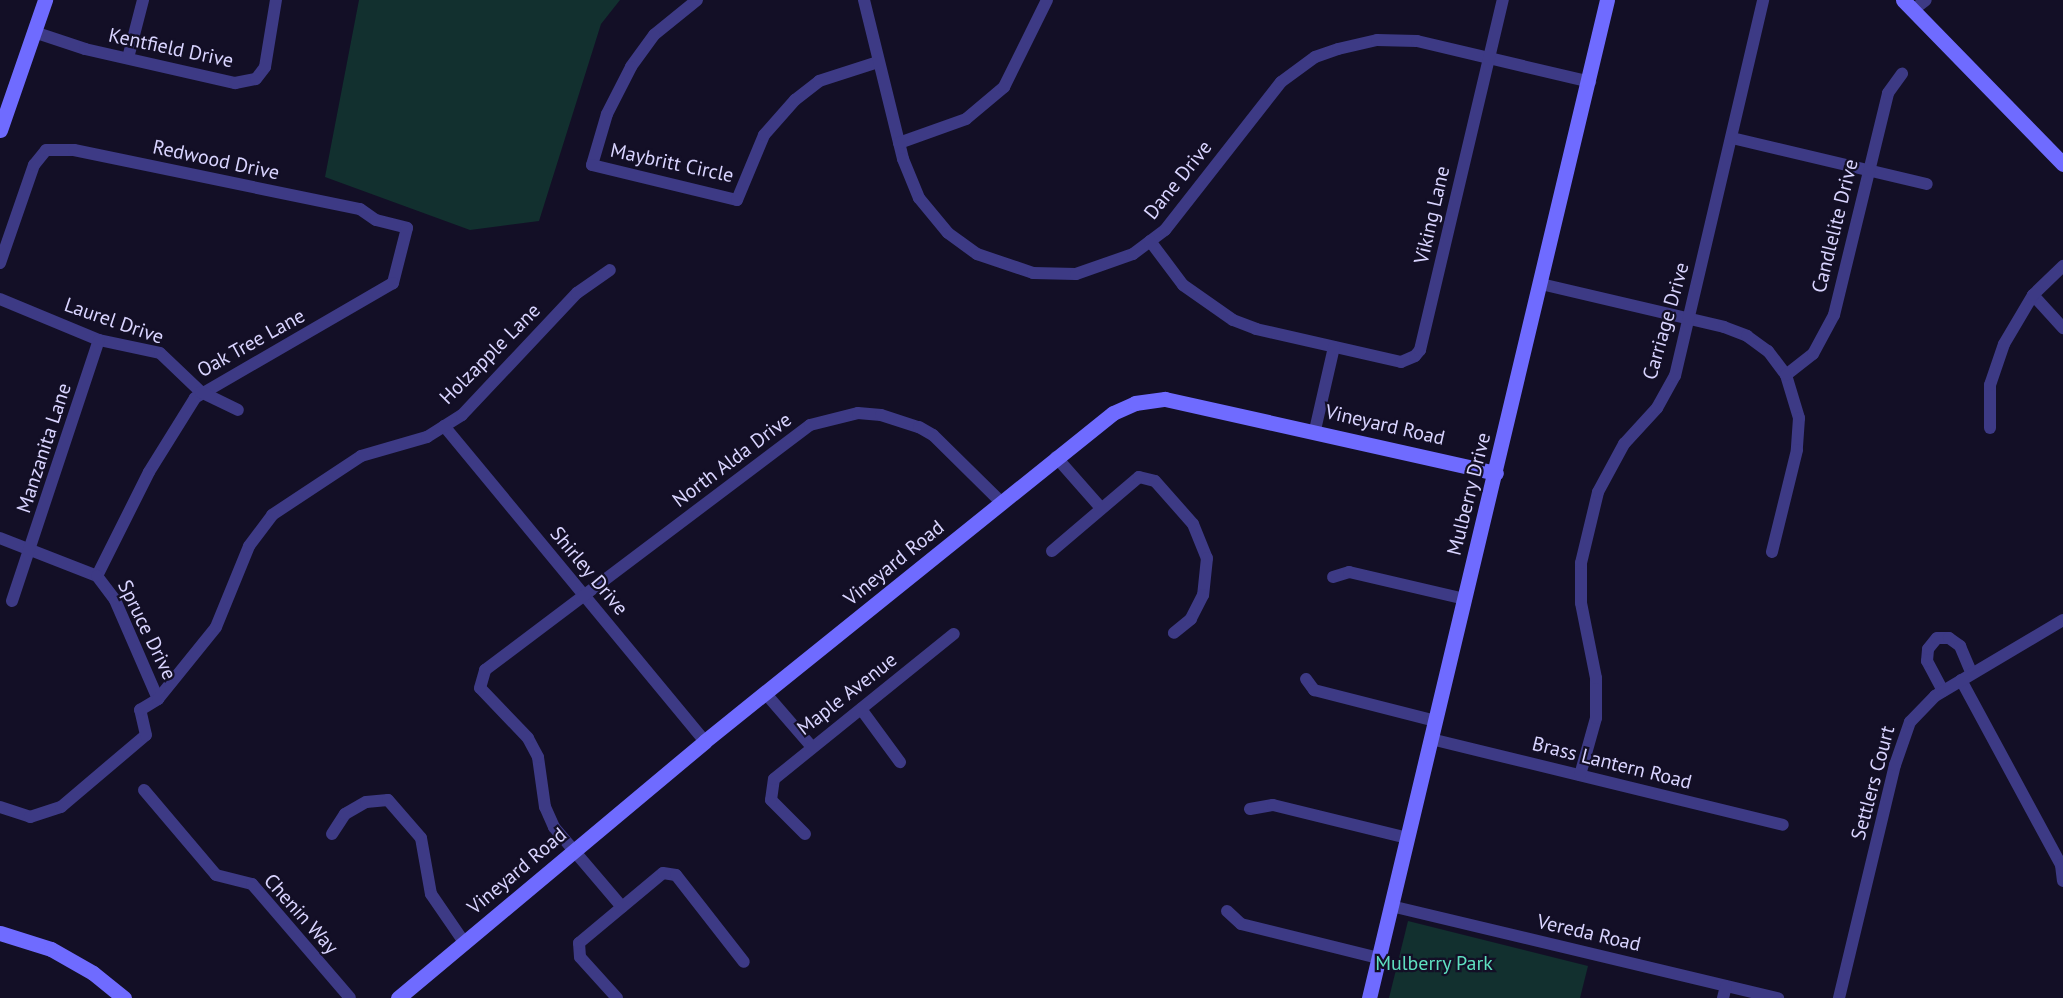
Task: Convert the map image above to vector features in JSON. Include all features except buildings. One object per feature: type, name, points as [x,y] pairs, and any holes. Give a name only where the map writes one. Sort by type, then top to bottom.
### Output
[{"type":"street","points":[[0,130],[45,0]]},
{"type":"street","points":[[129,58],[143,0]]},
{"type":"street","name":"Kentfield Drive","points":[[34,32],[129,58],[235,83],[256,79],[265,67],[276,0]]},
{"type":"street","name":"Maybritt Circle","points":[[697,0],[654,35],[631,67],[607,114],[592,165],[737,200],[764,135],[795,100],[819,81],[878,62]]},
{"type":"street","name":"Dane Drive","points":[[864,0],[899,143],[920,198],[948,233],[977,254],[1013,269],[1076,274],[1133,254],[1165,230],[1281,82],[1315,57],[1377,40],[1417,41],[1590,82]]},
{"type":"street","points":[[899,143],[966,120],[1004,87],[1047,0]]},
{"type":"street","name":"Viking Lane","points":[[1150,241],[1183,285],[1221,314],[1256,329],[1401,362],[1420,350],[1503,0]]},
{"type":"street","name":"Mulberry Drive","points":[[1369,998],[1590,82],[1607,0]]},
{"type":"street","name":"Carriage Drive","points":[[1580,775],[1596,718],[1596,678],[1581,603],[1581,563],[1598,492],[1624,444],[1658,408],[1671,384],[1689,319],[1763,0]]},
{"type":"street","points":[[1926,0],[1908,5],[2063,164]]},
{"type":"street","name":"Candlelite Drive","points":[[1786,375],[1813,354],[1834,315],[1888,93],[1902,74]]},
{"type":"street","points":[[1732,138],[1927,184]]},
{"type":"street","name":"Redwood Drive","points":[[0,263],[34,165],[46,150],[74,150],[360,209],[376,220]]},
{"type":"street","name":"Oak Tree Lane","points":[[97,576],[149,472],[201,392],[393,283],[407,228],[376,220]]},
{"type":"street","points":[[1990,428],[1990,386],[2004,344],[2033,295],[2063,266]]},
{"type":"street","name":"Holzapple Lane","points":[[0,807],[30,817],[60,807],[146,735],[140,710],[158,699],[216,627],[249,546],[272,515],[361,456],[428,437],[462,415],[576,293],[610,270]]},
{"type":"street","points":[[1541,284],[1689,319],[1747,336],[1768,351],[1786,375],[1797,401],[1797,450],[1772,552]]},
{"type":"street","points":[[2033,295],[2063,328]]},
{"type":"street","name":"Laurel Drive","points":[[0,299],[99,339],[160,353],[201,392],[238,410]]},
{"type":"street","name":"Manzanita Lane","points":[[12,602],[32,549],[99,339]]},
{"type":"street","points":[[1315,430],[1334,347]]},
{"type":"street","name":"Vineyard Road","points":[[398,998],[705,741],[1113,413],[1153,400],[1209,406],[1496,473]]},
{"type":"street","name":"North Alda Drive","points":[[573,850],[554,827],[545,807],[538,757],[528,738],[480,688],[484,670],[585,597],[810,425],[858,414],[881,415],[933,435],[1002,503]]},
{"type":"street","name":"Shirley Drive","points":[[444,426],[705,741]]},
{"type":"street","points":[[1056,457],[1101,508]]},
{"type":"street","points":[[1052,551],[1139,477],[1155,481],[1193,524],[1207,558],[1203,595],[1191,619],[1174,633]]},
{"type":"street","name":"Spruce Drive","points":[[0,538],[97,576],[115,600],[158,699]]},
{"type":"street","points":[[1333,577],[1349,572],[1465,599]]},
{"type":"street","name":"Settlers Court","points":[[1839,998],[1902,744],[1910,722],[1943,691],[2063,620]]},
{"type":"street","name":"Maple Avenue","points":[[805,834],[771,800],[770,790],[774,779],[811,746],[954,634]]},
{"type":"street","points":[[1943,691],[1927,661],[1928,649],[1936,638],[1949,638],[1960,646],[1967,677],[2061,865],[2063,881]]},
{"type":"street","points":[[1306,679],[1314,690],[1436,721]]},
{"type":"street","points":[[766,694],[811,746]]},
{"type":"street","points":[[861,709],[900,762]]},
{"type":"street","name":"Brass Lantern Road","points":[[1431,739],[1783,825]]},
{"type":"street","name":"Chenin Way","points":[[144,790],[216,876],[252,884],[350,998]]},
{"type":"street","points":[[332,834],[345,814],[366,802],[388,800],[421,838],[431,894],[464,942]]},
{"type":"street","points":[[1250,809],[1273,805],[1407,838]]},
{"type":"street","points":[[573,850],[622,907]]},
{"type":"street","points":[[617,998],[580,957],[579,943],[663,873],[676,875],[744,962]]},
{"type":"street","name":"Vereda Road","points":[[1391,906],[1725,992],[1778,998]]},
{"type":"street","points":[[1227,911],[1241,924],[1378,958]]},
{"type":"street","points":[[0,933],[51,949],[93,973],[124,998]]},
{"type":"green space","points":[[359,0],[620,0],[601,24],[539,221],[470,230],[325,177]]},
{"type":"green space","name":"Mulberry Park","points":[[1408,921],[1588,966],[1580,998],[1389,998]]}]
